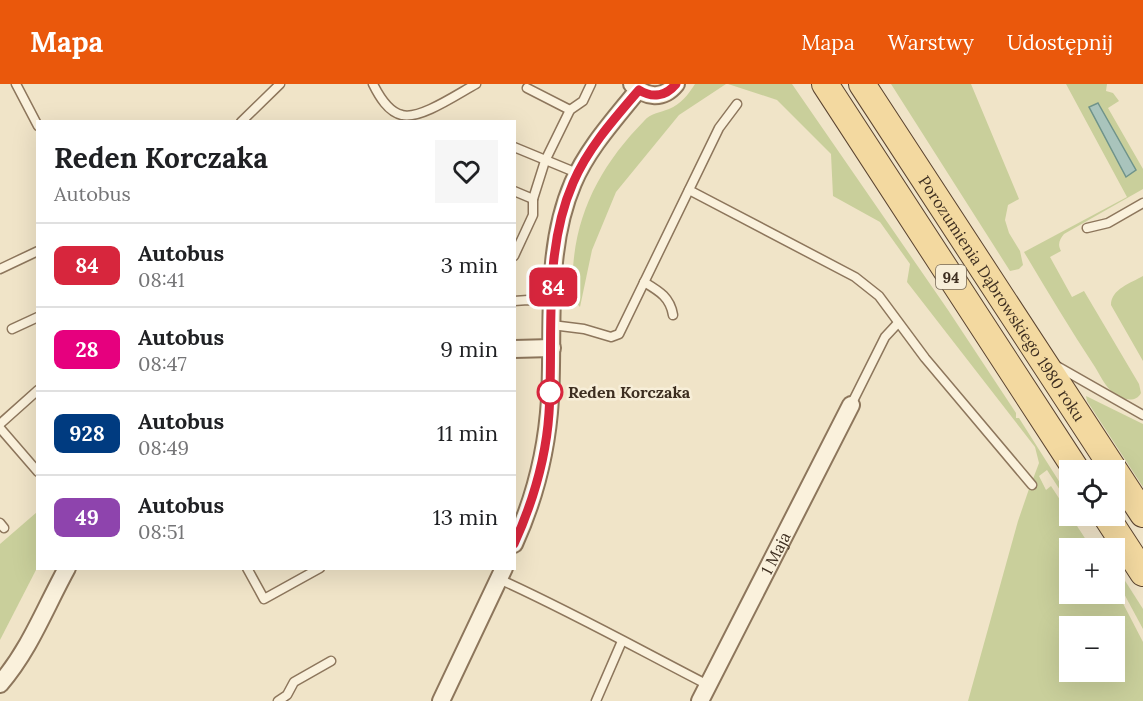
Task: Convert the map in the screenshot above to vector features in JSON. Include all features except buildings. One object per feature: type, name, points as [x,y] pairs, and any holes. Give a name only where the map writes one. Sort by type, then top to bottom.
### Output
[{"type":"main road","name":"Porozumienia Dąbrowskiego 1980 roku","points":[[825,84],[1070,460]]},
{"type":"main road","name":"Porozumienia Dąbrowskiego 1980 roku","points":[[862,84],[1143,514]]},
{"type":"main road","points":[[1112,526],[1143,573]]},
{"type":"street","points":[[516,540],[530,508],[543,457],[549,416],[557,236],[564,209],[577,173],[635,87],[646,94],[655,96],[664,94],[676,84]]},
{"type":"street","points":[[516,349],[552,348]]},
{"type":"street","name":"1 Maja","points":[[700,701],[851,405]]},
{"type":"street","points":[[0,684],[30,642],[66,570]]},
{"type":"street","points":[[441,701],[501,574]]},
{"type":"lane","points":[[16,84],[36,122]]},
{"type":"lane","points":[[243,120],[280,84]]},
{"type":"lane","points":[[373,84],[384,103],[402,116],[414,116],[476,84]]},
{"type":"lane","points":[[516,251],[532,215],[532,199],[545,161],[570,110],[583,101],[591,84]]},
{"type":"lane","points":[[527,88],[570,110]]},
{"type":"lane","points":[[552,325],[584,329],[611,337],[617,336],[719,128],[737,104]]},
{"type":"lane","points":[[516,148],[577,173]]},
{"type":"lane","points":[[689,190],[865,284],[879,296],[966,408],[1032,485]]},
{"type":"lane","points":[[516,191],[532,199]]},
{"type":"lane","points":[[1087,228],[1108,223],[1143,203]]},
{"type":"lane","points":[[0,269],[36,252]]},
{"type":"lane","points":[[644,282],[662,292],[668,300],[673,315]]},
{"type":"lane","points":[[516,301],[553,303]]},
{"type":"lane","points":[[12,329],[36,318]]},
{"type":"lane","points":[[851,405],[885,337],[898,323]]},
{"type":"lane","points":[[1039,355],[1143,415]]},
{"type":"lane","points":[[36,392],[0,426],[36,470]]},
{"type":"lane","points":[[247,570],[264,599],[316,570]]},
{"type":"lane","points":[[501,574],[597,625],[622,641],[708,685]]},
{"type":"lane","points":[[597,701],[622,641]]},
{"type":"lane","points":[[278,701],[287,695],[294,681],[331,661]]},
{"type":"green space","points":[[695,84],[726,84],[679,115],[616,192],[592,250],[580,307],[572,289],[576,246],[586,207],[595,188],[616,153],[644,121],[652,115],[677,105]]},
{"type":"green space","points":[[728,84],[792,84],[948,310],[1059,481],[1059,489],[1047,470],[1039,476],[1046,490],[1051,486],[1059,498],[1059,526],[1077,526],[1085,538],[1059,538],[1059,604],[1123,604],[1143,642],[1143,701],[968,701],[1018,521],[1029,489],[1034,482],[1039,463],[1035,447],[907,282],[910,264],[880,222],[833,196],[831,154],[777,100]]},
{"type":"green space","points":[[891,84],[971,84],[1019,199],[1008,205],[1005,220],[1009,233],[1020,251],[1023,265],[1019,269],[1010,271]]},
{"type":"green space","points":[[1066,84],[1107,84],[1106,91],[1113,93],[1119,101],[1108,108],[1143,169],[1143,189],[1064,234],[1059,246],[1061,251],[1050,257],[1072,297],[1084,291],[1139,384],[1141,393],[1132,399],[1124,399],[1106,385],[1024,252],[1127,197]]},
{"type":"green space","points":[[1143,276],[1143,361],[1111,305],[1118,291]]},
{"type":"green space","points":[[1086,396],[1143,424],[1143,487],[1087,401]]},
{"type":"green space","points":[[36,513],[36,570],[0,640],[0,544]]},
{"type":"green space","points":[[1125,581],[1143,609],[1143,629],[1125,596]]},
{"type":"water","points":[[1098,103],[1136,170],[1126,177],[1089,107]]},
{"type":"bus line","name":"84","points":[[516,540],[530,508],[543,457],[550,400],[555,252],[559,224],[568,196],[586,157],[639,90],[655,96],[664,94],[676,84]]},
{"type":"place","name":"Reden Korczaka","points":[[550,392]]}]
